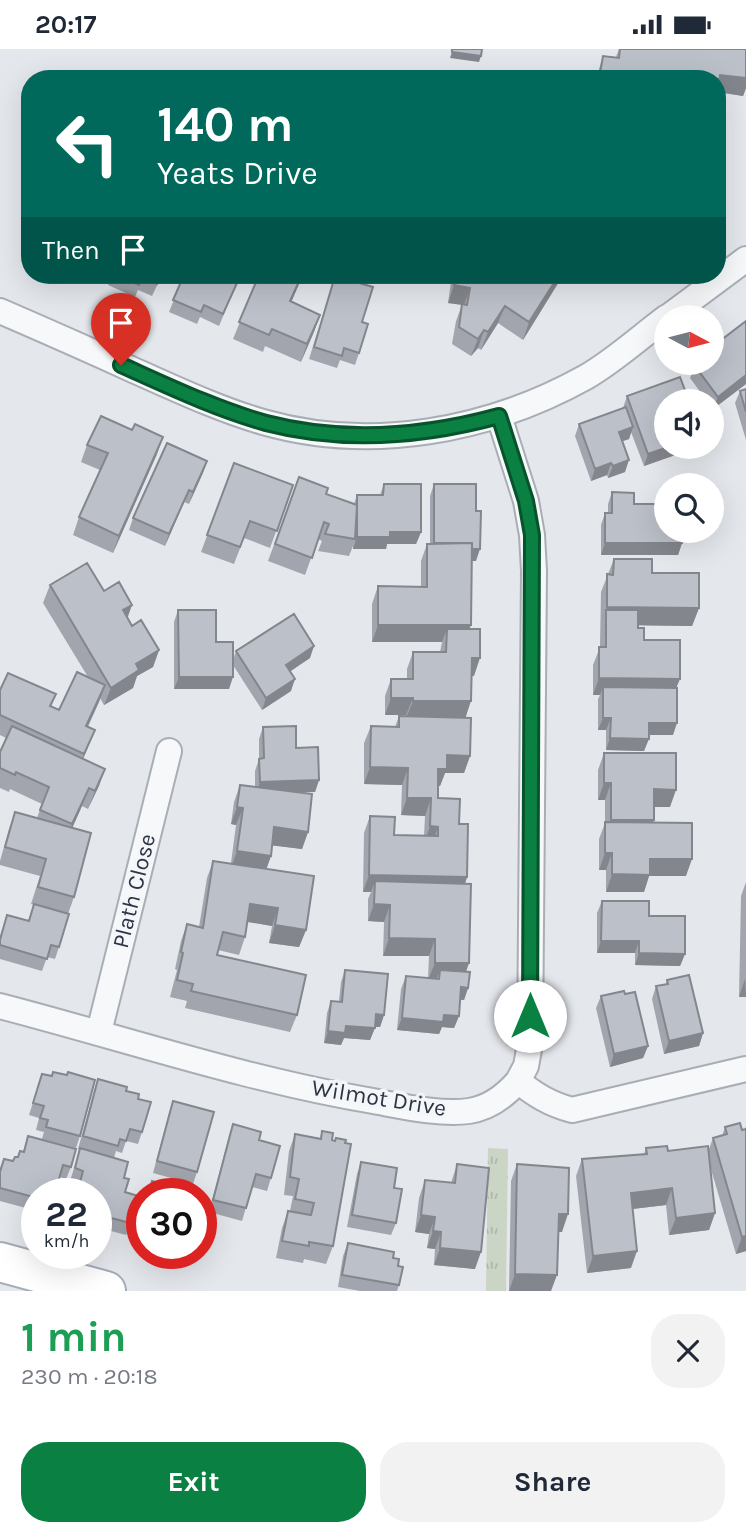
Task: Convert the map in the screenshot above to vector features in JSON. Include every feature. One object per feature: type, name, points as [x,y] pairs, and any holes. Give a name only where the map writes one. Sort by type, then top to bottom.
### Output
[{"type":"main road","points":[[0,1262],[106,1291]]},
{"type":"street","points":[[726,274],[746,259]]},
{"type":"street","points":[[683,305],[712,284]]},
{"type":"street","points":[[0,311],[226,410],[296,430],[341,435],[409,435],[499,416],[535,402],[587,376],[654,327]]},
{"type":"street","points":[[499,416],[526,501],[532,535],[534,571],[530,1044],[526,1066],[518,1081],[535,1095],[556,1106],[572,1110],[746,1069]]},
{"type":"street","name":"Plath Close","points":[[99,1032],[169,751]]},
{"type":"street","name":"Wilmot Drive","points":[[0,1006],[308,1088],[406,1107],[469,1111],[495,1102],[518,1081]]},
{"type":"green space","points":[[488,1148],[508,1149],[506,1291],[486,1291]]},
{"type":"building","points":[[452,49],[482,49],[481,56],[452,52]]},
{"type":"building","points":[[620,49],[746,49],[746,78],[726,76],[726,70],[601,70],[603,56],[619,58]]},
{"type":"building","points":[[180,284],[237,284],[223,314],[204,305],[201,312],[173,300]]},
{"type":"building","points":[[255,284],[298,284],[290,301],[320,315],[307,344],[272,329],[269,335],[239,322]]},
{"type":"building","points":[[333,284],[363,284],[373,287],[362,322],[368,324],[359,353],[344,348],[342,356],[314,347]]},
{"type":"building","points":[[553,284],[529,322],[505,306],[488,332],[484,330],[478,339],[459,327],[462,304],[467,305],[470,288],[454,285]]},
{"type":"building","points":[[746,321],[746,375],[724,392],[724,389],[712,389],[702,375],[724,375],[724,338]]},
{"type":"building","points":[[680,377],[684,389],[654,389],[654,452],[648,454],[627,396]]},
{"type":"building","points":[[746,389],[746,412],[740,391]]},
{"type":"building","points":[[626,407],[633,427],[619,432],[629,460],[595,469],[579,424]]},
{"type":"building","points":[[101,416],[132,430],[135,424],[163,437],[119,536],[79,517],[108,453],[87,445]]},
{"type":"building","points":[[167,443],[207,461],[193,492],[189,490],[169,534],[133,518]]},
{"type":"building","points":[[234,463],[293,485],[277,531],[250,521],[240,547],[207,535]]},
{"type":"building","points":[[299,477],[328,488],[326,494],[357,505],[355,539],[325,534],[329,524],[324,522],[312,558],[275,544]]},
{"type":"building","points":[[384,484],[421,484],[421,532],[390,532],[390,537],[357,537],[357,495],[383,495]]},
{"type":"building","points":[[434,484],[476,484],[476,511],[481,511],[480,549],[472,549],[472,543],[434,543]]},
{"type":"building","points":[[612,492],[634,493],[634,504],[654,504],[654,543],[605,543],[605,513],[612,513]]},
{"type":"building","points":[[472,543],[471,625],[378,625],[378,586],[427,587],[427,544]]},
{"type":"building","points":[[614,559],[652,559],[652,573],[699,573],[699,608],[607,607],[607,574],[613,575]]},
{"type":"building","points":[[87,563],[104,591],[119,582],[132,605],[123,610],[132,626],[141,620],[159,650],[136,664],[139,670],[111,688],[50,585]]},
{"type":"building","points":[[178,610],[216,610],[216,642],[233,642],[233,677],[179,677]]},
{"type":"building","points":[[606,610],[638,610],[638,628],[644,628],[644,640],[680,640],[680,679],[599,678],[599,647],[606,647]]},
{"type":"building","points":[[294,614],[314,646],[286,665],[295,679],[266,698],[236,651]]},
{"type":"building","points":[[447,629],[480,629],[480,658],[472,658],[471,701],[413,701],[413,698],[391,698],[391,679],[413,679],[413,652],[446,652]]},
{"type":"building","points":[[77,672],[105,685],[86,726],[95,730],[84,754],[0,715],[0,690],[8,673],[56,694],[50,706],[59,710]]},
{"type":"building","points":[[603,687],[677,688],[677,723],[649,723],[649,739],[610,738],[611,718],[603,718]]},
{"type":"building","points":[[399,716],[471,718],[470,756],[447,755],[447,769],[438,769],[438,798],[460,799],[459,824],[468,824],[467,877],[369,875],[370,816],[395,817],[394,835],[438,836],[438,827],[430,826],[431,798],[407,798],[408,768],[370,767],[371,726],[399,727]]},
{"type":"building","points":[[12,726],[105,769],[95,791],[89,788],[72,824],[40,810],[49,787],[0,768],[0,752]]},
{"type":"building","points":[[296,726],[296,748],[318,747],[319,780],[260,782],[259,759],[264,758],[263,727]]},
{"type":"building","points":[[604,753],[676,753],[676,790],[654,789],[654,820],[611,820],[611,783],[604,783]]},
{"type":"building","points":[[240,785],[312,794],[308,832],[274,827],[271,856],[237,851],[243,808],[237,807]]},
{"type":"building","points":[[15,812],[91,833],[74,897],[38,887],[46,859],[5,847]]},
{"type":"building","points":[[605,822],[692,823],[692,859],[650,859],[650,875],[612,874],[612,853],[605,853]]},
{"type":"building","points":[[213,861],[314,876],[306,930],[275,925],[278,908],[250,904],[245,937],[223,932],[217,955],[306,975],[297,1015],[191,991],[193,984],[177,980],[187,924],[203,928]]},
{"type":"building","points":[[375,881],[471,884],[469,963],[435,963],[435,939],[389,938],[390,905],[374,904]]},
{"type":"building","points":[[602,901],[649,901],[649,916],[685,916],[685,954],[639,953],[639,941],[601,941]]},
{"type":"building","points":[[34,904],[69,914],[59,947],[51,945],[47,959],[0,945],[7,915],[29,921]]},
{"type":"building","points":[[345,970],[388,974],[384,1015],[376,1014],[375,1028],[346,1026],[345,1033],[328,1031],[331,1001],[342,1002]]},
{"type":"building","points":[[440,970],[470,972],[468,988],[461,987],[459,1016],[444,1015],[443,1022],[402,1018],[406,976],[439,979]]},
{"type":"building","points":[[689,975],[703,1033],[669,1041],[656,986],[668,984],[667,980]]},
{"type":"building","points":[[624,991],[625,994],[635,992],[648,1046],[614,1054],[601,996]]},
{"type":"building","points":[[53,1072],[67,1075],[68,1072],[95,1080],[80,1136],[46,1127],[48,1120],[40,1118],[44,1106],[33,1103],[42,1074],[52,1076]]},
{"type":"building","points":[[98,1079],[127,1087],[126,1091],[139,1094],[138,1099],[151,1102],[142,1132],[130,1129],[126,1141],[120,1139],[118,1146],[83,1136]]},
{"type":"building","points":[[173,1101],[214,1112],[197,1172],[157,1161]]},
{"type":"building","points":[[740,1123],[742,1130],[746,1129],[746,1236],[742,1237],[713,1138],[727,1134],[725,1127]]},
{"type":"building","points":[[233,1124],[261,1132],[259,1140],[280,1146],[271,1178],[256,1174],[246,1208],[217,1201],[217,1185]]},
{"type":"building","points":[[322,1131],[333,1133],[332,1140],[346,1140],[345,1143],[351,1144],[333,1246],[309,1242],[309,1246],[282,1241],[288,1211],[311,1215],[314,1203],[295,1199],[299,1179],[290,1177],[295,1134],[321,1139]]},
{"type":"building","points":[[28,1136],[76,1149],[71,1167],[63,1165],[59,1178],[21,1178],[21,1194],[0,1188],[0,1172],[4,1159],[13,1161],[20,1151],[24,1152]]},
{"type":"building","points":[[667,1146],[668,1151],[708,1146],[715,1213],[676,1218],[672,1188],[631,1193],[637,1251],[593,1256],[582,1159],[647,1154],[646,1148]]},
{"type":"building","points":[[80,1148],[128,1162],[124,1178],[126,1222],[112,1218],[112,1178],[81,1178],[83,1171],[75,1168]]},
{"type":"building","points":[[361,1162],[397,1168],[394,1188],[402,1189],[396,1223],[352,1215]]},
{"type":"building","points":[[457,1164],[489,1168],[481,1252],[440,1248],[441,1232],[433,1231],[435,1217],[421,1215],[425,1180],[455,1183]]},
{"type":"building","points":[[517,1164],[569,1168],[568,1214],[559,1214],[557,1275],[515,1274]]},
{"type":"building","points":[[348,1243],[394,1252],[393,1258],[399,1259],[398,1266],[403,1267],[399,1285],[342,1275]]},
{"type":"route","points":[[121,365],[226,410],[296,430],[341,435],[409,435],[499,416],[526,501],[532,535],[534,571],[530,1016]]}]
